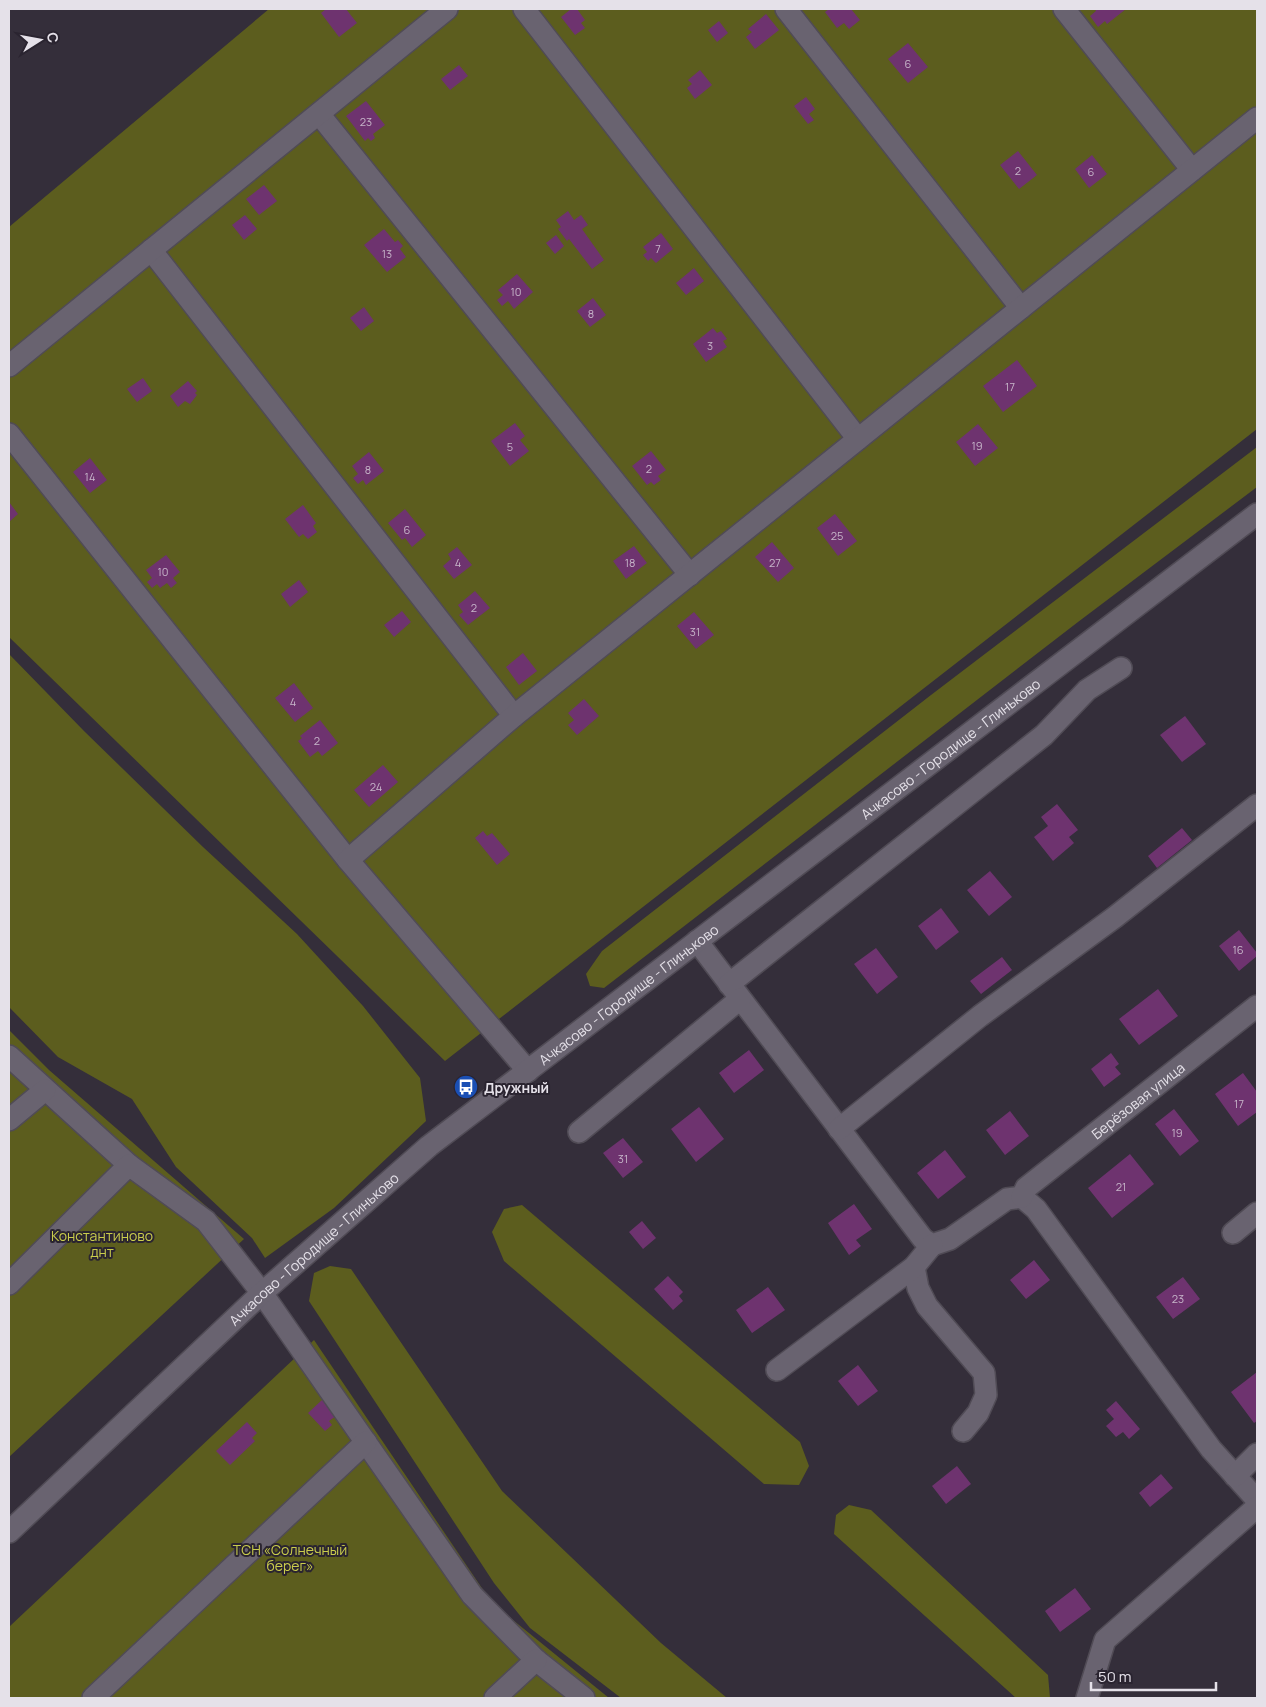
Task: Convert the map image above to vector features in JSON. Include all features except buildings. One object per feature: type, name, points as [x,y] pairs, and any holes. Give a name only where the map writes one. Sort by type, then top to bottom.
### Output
[{"type":"street","points":[[9,366],[447,9]]},
{"type":"street","points":[[524,9],[858,439]]},
{"type":"street","points":[[786,9],[1022,308]]},
{"type":"street","points":[[1064,9],[1192,170]]},
{"type":"street","points":[[319,114],[690,575]]},
{"type":"street","points":[[348,860],[514,716],[1257,118]]},
{"type":"street","points":[[151,250],[514,716]]},
{"type":"street","points":[[9,434],[348,860],[528,1071]]},
{"type":"street","name":"Ачкасово - Городище - Глиньково","points":[[9,1532],[262,1293],[429,1146],[1257,514]]},
{"type":"street","points":[[579,1132],[734,991],[1044,735],[1087,690],[1121,668]]},
{"type":"street","points":[[839,1129],[980,1016],[1114,917],[1257,805]]},
{"type":"street","points":[[697,941],[923,1239],[932,1245]]},
{"type":"street","name":"Берёзовая улица","points":[[1022,1197],[1026,1188],[1257,1006]]},
{"type":"street","points":[[9,1056],[129,1165],[206,1221],[262,1293],[472,1595],[536,1660],[584,1698]]},
{"type":"street","points":[[9,1120],[45,1090]]},
{"type":"street","points":[[9,1284],[129,1165]]},
{"type":"street","points":[[777,1370],[914,1267],[932,1245],[950,1239],[1007,1199],[1022,1197],[1036,1209],[1211,1449],[1257,1500]]},
{"type":"street","points":[[1233,1233],[1257,1214]]},
{"type":"street","points":[[914,1267],[918,1288],[927,1306],[984,1373],[986,1395],[978,1413],[963,1431]]},
{"type":"street","points":[[93,1698],[366,1442]]},
{"type":"street","points":[[1236,1476],[1257,1454]]},
{"type":"street","points":[[1087,1698],[1105,1640],[1257,1507]]},
{"type":"street","points":[[495,1698],[536,1660]]},
{"type":"green space","points":[[269,9],[1257,9],[1257,429],[445,1061],[9,637],[9,227]]},
{"type":"green space","points":[[1257,447],[1257,487],[1078,622],[604,988],[590,986],[586,974],[602,951],[931,695]]},
{"type":"green space","points":[[9,654],[84,731],[203,847],[297,934],[363,1006],[420,1078],[426,1121],[334,1208],[265,1258],[252,1238],[176,1167],[132,1099],[58,1057],[9,1007]]},
{"type":"green space","name":"Константиново днт","points":[[9,1030],[49,1070],[244,1239],[9,1457]]},
{"type":"green space","points":[[522,1205],[800,1442],[809,1466],[799,1485],[764,1484],[504,1261],[492,1232],[504,1209]]},
{"type":"green space","points":[[330,1266],[351,1269],[502,1491],[661,1643],[727,1698],[621,1698],[530,1628],[494,1583],[309,1301],[314,1273]]},
{"type":"green space","name":"ТСН «Солнечный берег»","points":[[314,1340],[492,1603],[609,1698],[9,1698],[9,1627]]},
{"type":"green space","points":[[849,1505],[871,1510],[1048,1675],[1050,1698],[1016,1698],[834,1534],[836,1515]]},
{"type":"place","name":"Дружный","points":[[466,1087]]}]
